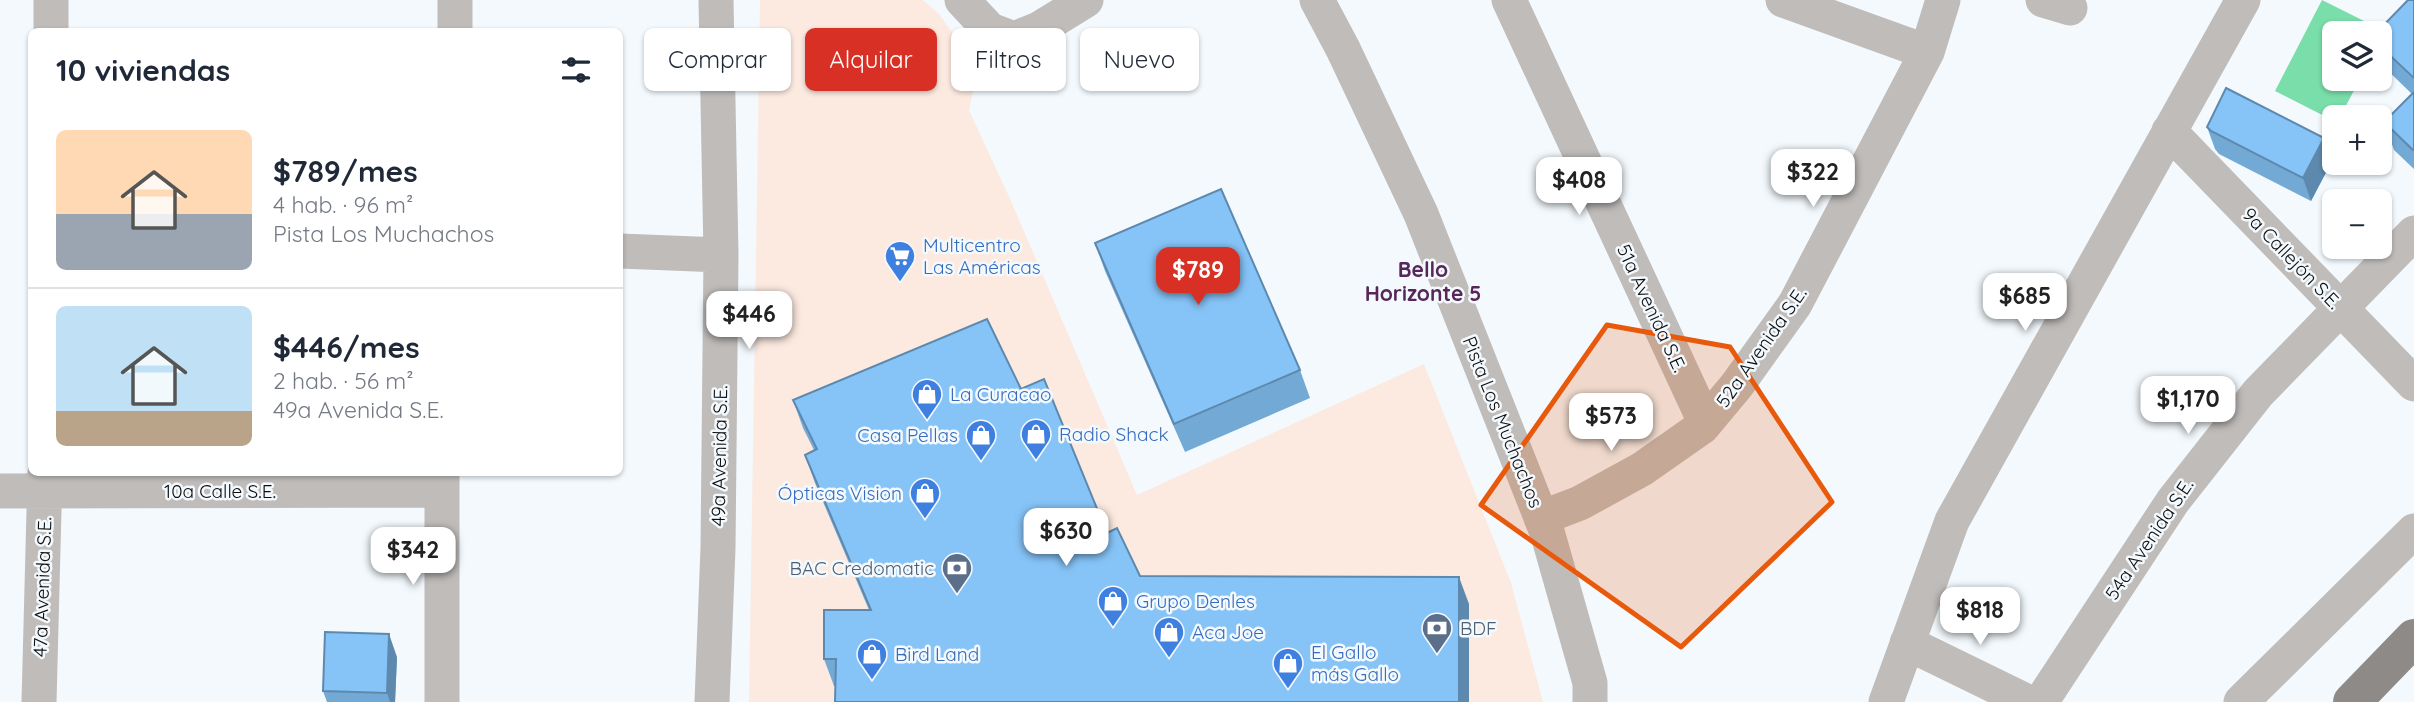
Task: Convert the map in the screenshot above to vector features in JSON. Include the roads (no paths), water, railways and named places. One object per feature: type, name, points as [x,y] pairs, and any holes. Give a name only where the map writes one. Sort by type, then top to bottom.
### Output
[{"type":"main road","points":[[2352,702],[2414,638]]},
{"type":"street","points":[[51,0],[51,28]]},
{"type":"street","points":[[455,0],[455,28]]},
{"type":"street","name":"49a Avenida S.E.","points":[[712,702],[718,548],[721,255],[716,0]]},
{"type":"street","points":[[962,0],[990,30],[1014,39],[1039,29],[1086,0]]},
{"type":"street","name":"Pista Los Muchachos","points":[[1317,0],[1421,214],[1541,518],[1569,602],[1590,683],[1590,702]]},
{"type":"street","name":"51a Avenida S.E.","points":[[1509,0],[1704,420],[1702,426]]},
{"type":"street","points":[[1783,0],[1927,52]]},
{"type":"street","name":"52a Avenida S.E.","points":[[1702,426],[1737,385],[1795,304],[1927,52],[1943,0]]},
{"type":"street","points":[[1886,702],[1952,521],[2243,0]]},
{"type":"street","name":"9a Callejón S.E.","points":[[2169,131],[2414,384]]},
{"type":"street","name":"54a Avenida S.E.","points":[[2041,702],[2173,501],[2258,393],[2414,233]]},
{"type":"street","points":[[623,251],[721,255]]},
{"type":"street","points":[[1541,518],[1580,503],[1642,469],[1702,426]]},
{"type":"street","points":[[441,481],[442,702]]},
{"type":"street","name":"10a Calle S.E.","points":[[0,491],[45,482],[441,481]]},
{"type":"street","name":"47a Avenida S.E.","points":[[39,702],[45,482]]},
{"type":"street","points":[[2241,702],[2414,531]]},
{"type":"street","points":[[1907,643],[2028,702]]},
{"type":"place","name":"Multicentro Las Américas","points":[[900,283]]},
{"type":"place","name":"La Curacao","points":[[927,421]]},
{"type":"place","name":"Radio Shack","points":[[1036,461]]},
{"type":"place","name":"Casa Pellas","points":[[981,462]]},
{"type":"place","name":"Ópticas Vision","points":[[925,520]]},
{"type":"place","name":"BAC Credomatic","points":[[957,595]]},
{"type":"place","name":"Grupo Denles","points":[[1113,628]]},
{"type":"place","name":"BDF","points":[[1437,655]]},
{"type":"place","name":"Aca Joe","points":[[1169,659]]},
{"type":"place","name":"Bird Land","points":[[872,681]]},
{"type":"place","name":"El Gallo más Gallo","points":[[1288,690]]},
{"type":"district","name":"Bello Horizonte 5","points":[[1423,282]]}]
